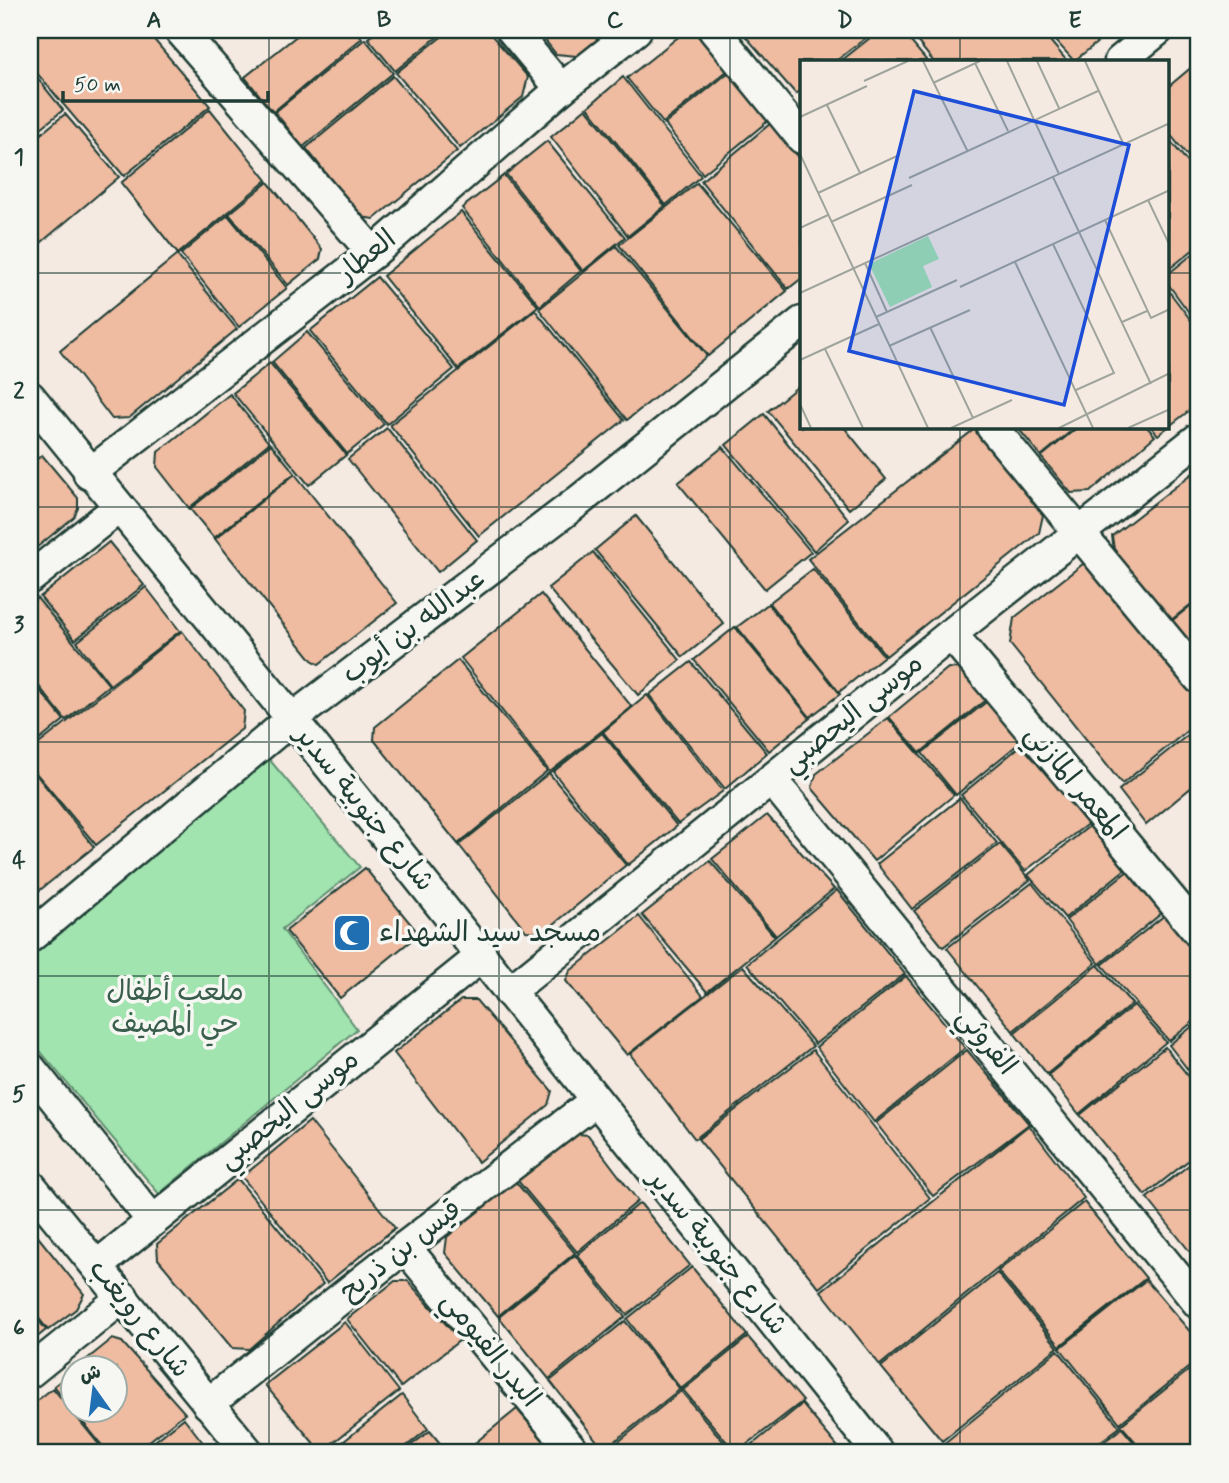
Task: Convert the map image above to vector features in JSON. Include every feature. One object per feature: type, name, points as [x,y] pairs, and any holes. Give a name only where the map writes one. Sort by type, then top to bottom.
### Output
[{"type":"street","points":[[180,30],[373,253]]},
{"type":"street","points":[[512,30],[561,89]]},
{"type":"street","name":"العطار","points":[[89,474],[373,253],[561,89],[636,30]]},
{"type":"street","points":[[715,30],[800,136]]},
{"type":"street","points":[[1121,60],[1158,30]]},
{"type":"street","name":"عبدالله بن أيوب","points":[[30,937],[292,719],[580,500],[800,324]]},
{"type":"street","name":"شارع جنوبية سدير","points":[[30,397],[89,474],[292,719],[878,1453]]},
{"type":"street","points":[[994,429],[1199,678]]},
{"type":"street","name":"موسى اليحصبي","points":[[509,992],[951,634],[1199,438]]},
{"type":"street","points":[[30,578],[118,508]]},
{"type":"street","name":"المعمر المازني","points":[[951,634],[1199,933]]},
{"type":"street","name":"الفروثي","points":[[772,780],[1199,1304]]},
{"type":"street","name":"موسى اليحصبي","points":[[97,1266],[482,956]]},
{"type":"street","points":[[30,1068],[152,1220]]},
{"type":"street","name":"قيس بن ذريح","points":[[208,1404],[405,1247],[596,1101]]},
{"type":"street","name":"شارع رويغب","points":[[30,1185],[249,1453]]},
{"type":"street","name":"البدر الفيومي","points":[[405,1247],[575,1453]]},
{"type":"street","points":[[30,1372],[123,1297]]},
{"type":"green space","name":"ملعب أطفال حي المصيف","points":[[268,758],[360,867],[282,929],[357,1029],[159,1194],[30,1039],[30,952]]},
{"type":"building","points":[[30,30],[146,30],[210,106],[124,176],[30,65]]},
{"type":"building","points":[[304,30],[356,30],[362,38],[273,112],[245,77]]},
{"type":"building","points":[[379,30],[446,30],[395,71],[368,38]]},
{"type":"building","points":[[450,30],[487,30],[528,77],[523,97],[460,148],[396,73]]},
{"type":"building","points":[[537,30],[609,30],[577,56],[556,54]]},
{"type":"building","points":[[687,30],[693,30],[727,71],[663,123],[627,78]]},
{"type":"building","points":[[740,30],[876,30],[837,60],[800,60],[800,91],[796,94]]},
{"type":"building","points":[[880,30],[901,30],[926,60],[842,60]]},
{"type":"building","points":[[908,30],[1041,30],[1066,60],[932,60]]},
{"type":"building","points":[[1046,30],[1113,30],[1075,60]]},
{"type":"building","points":[[365,39],[393,73],[303,147],[275,112]]},
{"type":"building","points":[[1199,61],[1199,170],[1170,134],[1170,85]]},
{"type":"building","points":[[30,69],[63,110],[30,137]]},
{"type":"building","points":[[729,72],[769,120],[703,174],[665,124]]},
{"type":"building","points":[[393,76],[457,151],[374,219],[361,217],[306,148]]},
{"type":"building","points":[[623,77],[701,176],[666,205],[588,107]]},
{"type":"building","points":[[586,108],[665,206],[628,236],[551,137]]},
{"type":"building","points":[[210,109],[267,180],[178,254],[121,183]]},
{"type":"building","points":[[65,114],[119,177],[30,252],[30,143]]},
{"type":"building","points":[[771,123],[800,159],[800,280],[788,289],[701,181]]},
{"type":"building","points":[[1170,140],[1199,176],[1199,245],[1170,268]]},
{"type":"building","points":[[547,141],[625,237],[583,271],[506,174]]},
{"type":"building","points":[[504,175],[581,271],[540,306],[462,208]]},
{"type":"building","points":[[268,182],[322,249],[320,259],[288,285],[229,214]]},
{"type":"building","points":[[697,183],[787,291],[708,356],[619,245]]},
{"type":"building","points":[[461,212],[538,306],[458,369],[383,276]]},
{"type":"building","points":[[228,215],[287,288],[239,327],[181,254]]},
{"type":"building","points":[[616,246],[707,356],[627,420],[539,309]]},
{"type":"building","points":[[1199,249],[1199,326],[1170,287],[1170,272]]},
{"type":"building","points":[[177,255],[237,329],[129,418],[112,419],[60,351]]},
{"type":"building","points":[[377,277],[454,369],[387,424],[310,331]]},
{"type":"building","points":[[1170,293],[1199,331],[1199,403],[1170,426]]},
{"type":"building","points":[[535,310],[624,420],[479,536],[390,425]]},
{"type":"building","points":[[307,332],[384,424],[347,454],[272,362]]},
{"type":"building","points":[[270,363],[346,455],[309,485],[233,393]]},
{"type":"building","points":[[800,385],[800,429],[846,429],[886,479],[849,509],[768,411]]},
{"type":"building","points":[[230,394],[269,443],[189,508],[157,467],[158,452]]},
{"type":"building","points":[[764,414],[849,520],[814,551],[726,445]]},
{"type":"building","points":[[387,428],[477,540],[438,572],[348,459]]},
{"type":"building","points":[[975,429],[1043,515],[1039,533],[886,656],[808,559]]},
{"type":"building","points":[[1019,429],[1074,429],[1041,456]]},
{"type":"building","points":[[1076,429],[1149,429],[1155,436],[1090,492],[1071,493],[1041,457]]},
{"type":"building","points":[[1153,429],[1166,429],[1158,435]]},
{"type":"building","points":[[271,444],[295,473],[214,538],[190,509]]},
{"type":"building","points":[[723,447],[811,552],[765,589],[678,483]]},
{"type":"building","points":[[42,455],[78,498],[78,508],[74,517],[30,553],[30,465]]},
{"type":"building","points":[[1193,473],[1199,473],[1199,598],[1170,621],[1114,550],[1112,536]]},
{"type":"building","points":[[295,474],[397,603],[319,664],[312,660],[215,539]]},
{"type":"building","points":[[636,516],[724,624],[683,657],[595,550]]},
{"type":"building","points":[[109,542],[144,585],[75,640],[40,597]]},
{"type":"building","points":[[593,552],[680,660],[638,695],[548,588]]},
{"type":"building","points":[[1088,560],[1199,701],[1199,721],[1122,784],[1010,644],[1014,618]]},
{"type":"building","points":[[813,569],[884,656],[839,692],[769,603]]},
{"type":"building","points":[[146,587],[180,631],[110,685],[77,642]]},
{"type":"building","points":[[541,594],[632,707],[550,772],[461,658]]},
{"type":"building","points":[[37,598],[109,685],[66,720],[30,675],[30,604]]},
{"type":"building","points":[[1199,599],[1199,659],[1169,623]]},
{"type":"building","points":[[768,604],[840,694],[810,717],[737,627]]},
{"type":"building","points":[[735,627],[810,718],[769,751],[694,660]]},
{"type":"building","points":[[182,631],[244,711],[242,729],[96,845],[30,766],[30,751]]},
{"type":"building","points":[[458,660],[547,771],[458,844],[374,740],[375,727]]},
{"type":"building","points":[[691,662],[767,753],[725,789],[649,695]]},
{"type":"building","points":[[948,668],[966,669],[989,697],[920,753],[889,717]]},
{"type":"building","points":[[30,678],[64,720],[30,748]]},
{"type":"building","points":[[647,695],[723,791],[678,824],[603,732]]},
{"type":"building","points":[[990,699],[1023,740],[956,795],[922,753]]},
{"type":"building","points":[[888,718],[954,795],[874,861],[812,788],[816,774]]},
{"type":"building","points":[[1199,726],[1199,781],[1146,825],[1119,790]]},
{"type":"building","points":[[602,733],[677,826],[628,865],[553,772]]},
{"type":"building","points":[[1024,743],[1089,823],[1025,871],[961,795]]},
{"type":"building","points":[[30,767],[94,847],[30,898]]},
{"type":"building","points":[[549,773],[626,865],[543,933],[526,931],[459,845]]},
{"type":"building","points":[[960,798],[997,843],[912,909],[877,864]]},
{"type":"building","points":[[767,815],[834,889],[776,936],[712,859]]},
{"type":"building","points":[[1092,824],[1128,867],[1065,918],[1028,875]]},
{"type":"building","points":[[1000,844],[1030,880],[943,947],[914,911]]},
{"type":"building","points":[[710,861],[775,937],[707,992],[642,915]]},
{"type":"building","name":"مسجد سيد الشهداء","points":[[365,868],[419,934],[340,998],[286,931]]},
{"type":"building","points":[[1129,870],[1163,912],[1100,964],[1066,920]]},
{"type":"building","points":[[1032,883],[1096,963],[1013,1031],[947,948]]},
{"type":"building","points":[[837,890],[905,974],[815,1044],[747,964]]},
{"type":"building","points":[[1165,915],[1199,957],[1199,1017],[1169,1041],[1102,965]]},
{"type":"building","points":[[639,916],[703,996],[627,1055],[566,981],[570,971]]},
{"type":"building","points":[[1098,965],[1132,1004],[1047,1074],[1014,1033]]},
{"type":"building","points":[[743,966],[813,1046],[695,1139],[630,1054]]},
{"type":"building","points":[[906,976],[965,1048],[874,1122],[816,1047]]},
{"type":"building","points":[[461,1000],[476,1000],[552,1091],[548,1105],[478,1162],[394,1053]]},
{"type":"building","points":[[1134,1005],[1166,1042],[1079,1114],[1048,1075]]},
{"type":"building","points":[[1199,1021],[1199,1084],[1169,1045]]},
{"type":"building","points":[[1165,1047],[1199,1089],[1199,1152],[1145,1195],[1080,1115]]},
{"type":"building","points":[[813,1050],[930,1198],[819,1288],[698,1139]]},
{"type":"building","points":[[967,1050],[1029,1124],[933,1196],[876,1123]]},
{"type":"building","points":[[310,1121],[395,1228],[327,1283],[242,1177]]},
{"type":"building","points":[[1029,1125],[1084,1198],[880,1365],[821,1291]]},
{"type":"building","points":[[578,1134],[588,1135],[638,1201],[577,1252],[518,1181]]},
{"type":"building","points":[[1199,1157],[1199,1263],[1147,1198]]},
{"type":"building","points":[[238,1179],[323,1284],[249,1349],[232,1348],[158,1259],[157,1244]]},
{"type":"building","points":[[515,1181],[575,1253],[498,1316],[445,1253],[447,1237]]},
{"type":"building","points":[[1084,1202],[1146,1278],[1060,1346],[998,1271]]},
{"type":"building","points":[[640,1203],[690,1265],[627,1315],[577,1255]]},
{"type":"building","points":[[35,1233],[84,1294],[76,1309],[48,1330],[30,1307],[30,1238]]},
{"type":"building","points":[[575,1255],[625,1317],[549,1379],[499,1317]]},
{"type":"building","points":[[692,1267],[747,1335],[681,1389],[627,1319]]},
{"type":"building","points":[[997,1273],[1058,1347],[942,1441],[881,1367]]},
{"type":"building","points":[[1146,1280],[1199,1342],[1199,1359],[1120,1423],[1060,1348]]},
{"type":"building","points":[[395,1281],[408,1281],[460,1340],[401,1387],[347,1319]]},
{"type":"building","points":[[30,1310],[46,1330],[30,1343]]},
{"type":"building","points":[[625,1321],[680,1389],[604,1450],[550,1381]]},
{"type":"building","points":[[345,1322],[399,1391],[321,1452],[265,1385]]},
{"type":"building","points":[[748,1337],[803,1401],[736,1453],[683,1390]]},
{"type":"building","points":[[112,1339],[122,1342],[185,1413],[134,1453],[108,1453],[85,1424],[130,1424],[130,1354],[93,1354]]},
{"type":"building","points":[[1058,1350],[1120,1427],[1085,1453],[949,1453],[942,1445]]},
{"type":"building","points":[[1199,1362],[1199,1453],[1145,1453],[1121,1425]]},
{"type":"building","points":[[60,1381],[60,1393],[54,1386]]},
{"type":"building","points":[[53,1388],[60,1397],[60,1424],[82,1424],[106,1453],[35,1453],[30,1446],[30,1406]]},
{"type":"building","points":[[681,1391],[733,1453],[608,1453],[607,1451]]},
{"type":"building","points":[[402,1395],[428,1429],[398,1453],[329,1453]]},
{"type":"building","points":[[802,1404],[843,1453],[742,1453]]},
{"type":"building","points":[[517,1409],[554,1453],[466,1453],[465,1451]]},
{"type":"building","points":[[184,1418],[211,1453],[140,1453]]},
{"type":"building","points":[[1122,1428],[1143,1453],[1089,1453]]},
{"type":"building","points":[[430,1431],[448,1453],[401,1453]]},
{"type":"place","name":"مسجد سيد الشهداء","points":[[352,933]]}]
